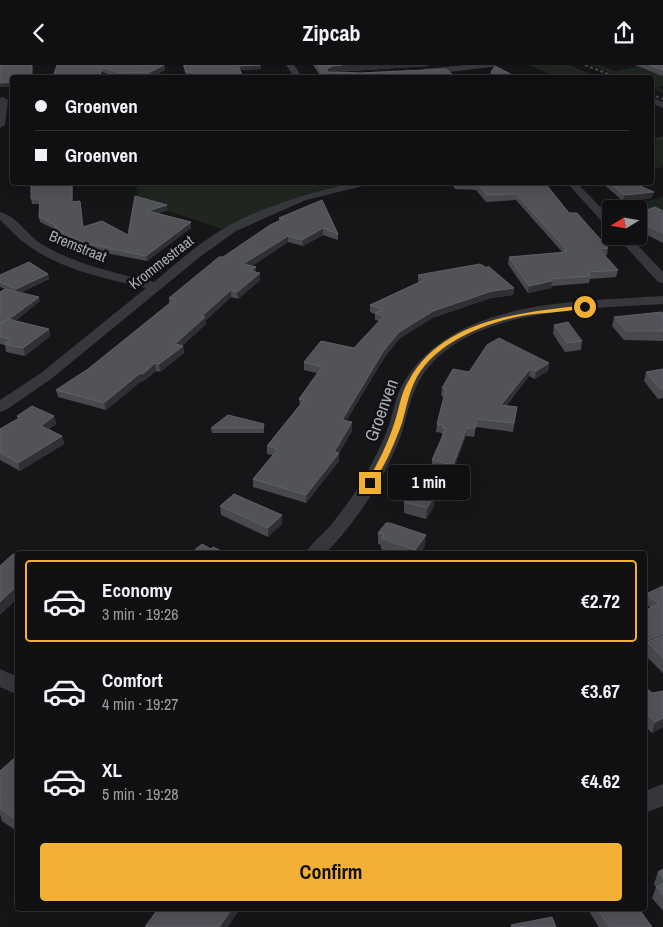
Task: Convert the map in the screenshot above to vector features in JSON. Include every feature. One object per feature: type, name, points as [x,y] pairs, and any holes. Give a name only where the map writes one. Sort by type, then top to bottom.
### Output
[{"type":"street","points":[[411,72],[492,65]]},
{"type":"street","points":[[0,125],[4,97]]},
{"type":"street","name":"Krommestraat","points":[[0,407],[46,376],[155,286],[197,253],[232,229],[302,198],[356,185]]},
{"type":"street","points":[[574,185],[602,215]]},
{"type":"street","name":"Bremstraat","points":[[0,215],[25,239],[65,261],[98,272],[155,286]]},
{"type":"street","points":[[631,245],[663,279]]},
{"type":"street","name":"Groenven","points":[[317,551],[330,539],[350,513],[380,468],[398,424],[410,383],[426,359],[449,341],[478,327],[512,316],[549,310],[663,300]]},
{"type":"street","points":[[0,677],[15,685]]},
{"type":"street","points":[[647,802],[663,794]]},
{"type":"path","points":[[566,65],[591,75]]},
{"type":"path","points":[[371,73],[420,69]]},
{"type":"shaded area","points":[[529,65],[565,65],[589,75],[552,75]]},
{"type":"shaded area","points":[[590,65],[600,65],[615,71],[636,67],[636,65],[663,76],[663,86],[657,87],[663,90],[663,93],[654,89],[654,75],[616,75]]},
{"type":"shaded area","points":[[663,136],[663,167],[654,169],[654,138]]},
{"type":"shaded area","points":[[136,185],[342,185],[274,205],[222,229],[138,201]]},
{"type":"shaded area","points":[[663,197],[663,214],[648,218],[648,201]]},
{"type":"building","points":[[0,65],[32,65],[32,75],[10,75],[10,82],[0,83]]},
{"type":"building","points":[[57,65],[164,65],[150,72],[121,73],[100,67],[101,75],[54,75]]},
{"type":"building","points":[[184,65],[260,65],[238,66],[242,75],[193,75],[192,72],[186,72]]},
{"type":"building","points":[[317,65],[342,65],[332,66],[327,69],[327,72],[361,73],[446,69],[453,75],[324,75]]},
{"type":"building","points":[[650,65],[663,65],[663,70]]},
{"type":"building","points":[[495,66],[512,75],[495,75],[491,72]]},
{"type":"building","points":[[31,185],[72,185],[72,202],[80,201],[83,227],[102,221],[128,235],[135,196],[167,205],[148,211],[191,222],[146,256],[89,244],[61,234],[64,233],[54,227],[57,226],[39,217],[40,199],[31,199]]},
{"type":"building","points":[[479,185],[547,185],[569,213],[577,213],[602,241],[602,245],[608,248],[599,249],[618,270],[588,272],[590,276],[551,279],[552,281],[529,286],[509,257],[566,252],[564,250],[567,250],[516,194],[487,195]]},
{"type":"building","points":[[612,185],[638,185],[654,192],[624,195]]},
{"type":"building","points":[[322,200],[338,234],[323,228],[302,240],[288,236],[243,264],[256,267],[251,271],[260,273],[237,292],[231,290],[202,316],[205,317],[175,344],[183,346],[159,364],[155,363],[144,373],[139,374],[104,403],[56,390],[88,369],[175,299],[169,298],[219,257],[223,257],[270,225],[283,219],[279,218]]},
{"type":"building","points":[[655,207],[663,211],[663,233],[648,226],[648,210]]},
{"type":"building","points":[[29,262],[48,274],[16,289],[0,282],[0,275]]},
{"type":"building","points":[[480,264],[487,268],[488,266],[514,288],[492,291],[433,311],[399,332],[384,350],[342,420],[352,422],[334,452],[339,453],[306,495],[253,479],[278,449],[267,446],[304,400],[299,399],[322,367],[304,362],[321,341],[354,348],[384,316],[375,313],[382,309],[370,305],[424,280],[418,275]]},
{"type":"building","points":[[5,289],[39,297],[0,324],[0,292]]},
{"type":"building","points":[[662,312],[663,331],[626,331],[614,317]]},
{"type":"building","points":[[8,319],[49,329],[23,348],[4,344],[10,339],[0,337],[0,324]]},
{"type":"building","points":[[568,322],[582,341],[567,343],[554,325]]},
{"type":"building","points":[[499,338],[549,363],[536,371],[530,369],[501,405],[517,407],[514,423],[477,419],[475,428],[467,428],[453,465],[432,460],[446,428],[442,428],[443,425],[437,424],[446,389],[442,388],[453,369],[469,372],[487,345]]},
{"type":"building","points":[[663,369],[663,389],[660,389],[646,372]]},
{"type":"building","points":[[32,406],[54,416],[41,426],[62,436],[18,463],[0,452],[0,429],[21,417],[17,416]]},
{"type":"building","points":[[228,415],[264,424],[263,428],[211,428]]},
{"type":"building","points":[[412,489],[435,495],[427,508],[404,502]]},
{"type":"building","points":[[234,494],[282,515],[268,528],[220,506]]},
{"type":"building","points":[[386,523],[426,535],[415,550],[381,538],[384,535],[378,533]]},
{"type":"building","points":[[202,544],[211,549],[213,547],[222,551],[194,551]]},
{"type":"building","points":[[13,554],[15,555],[15,588],[0,602],[0,566]]},
{"type":"building","points":[[663,586],[663,634],[647,640],[647,609],[659,604],[647,594]]},
{"type":"building","points":[[663,636],[663,658],[647,642]]},
{"type":"building","points":[[647,689],[652,693],[663,691],[663,718],[655,722],[647,714]]},
{"type":"building","points":[[15,758],[15,819],[0,808],[2,801],[0,800],[0,771]]},
{"type":"building","points":[[663,869],[663,878],[658,872]]},
{"type":"building","points":[[663,883],[663,895],[656,887]]},
{"type":"building","points":[[157,911],[231,911],[219,927],[145,927]]},
{"type":"building","points":[[598,911],[640,911],[652,927],[610,927]]},
{"type":"building","points":[[552,917],[556,927],[512,927],[511,925]]},
{"type":"railway","points":[[585,65],[611,75]]},
{"type":"railway","points":[[654,95],[663,99]]},
{"type":"route","points":[[370,483],[380,468],[398,424],[410,383],[426,359],[449,341],[478,327],[512,316],[585,307]]}]
